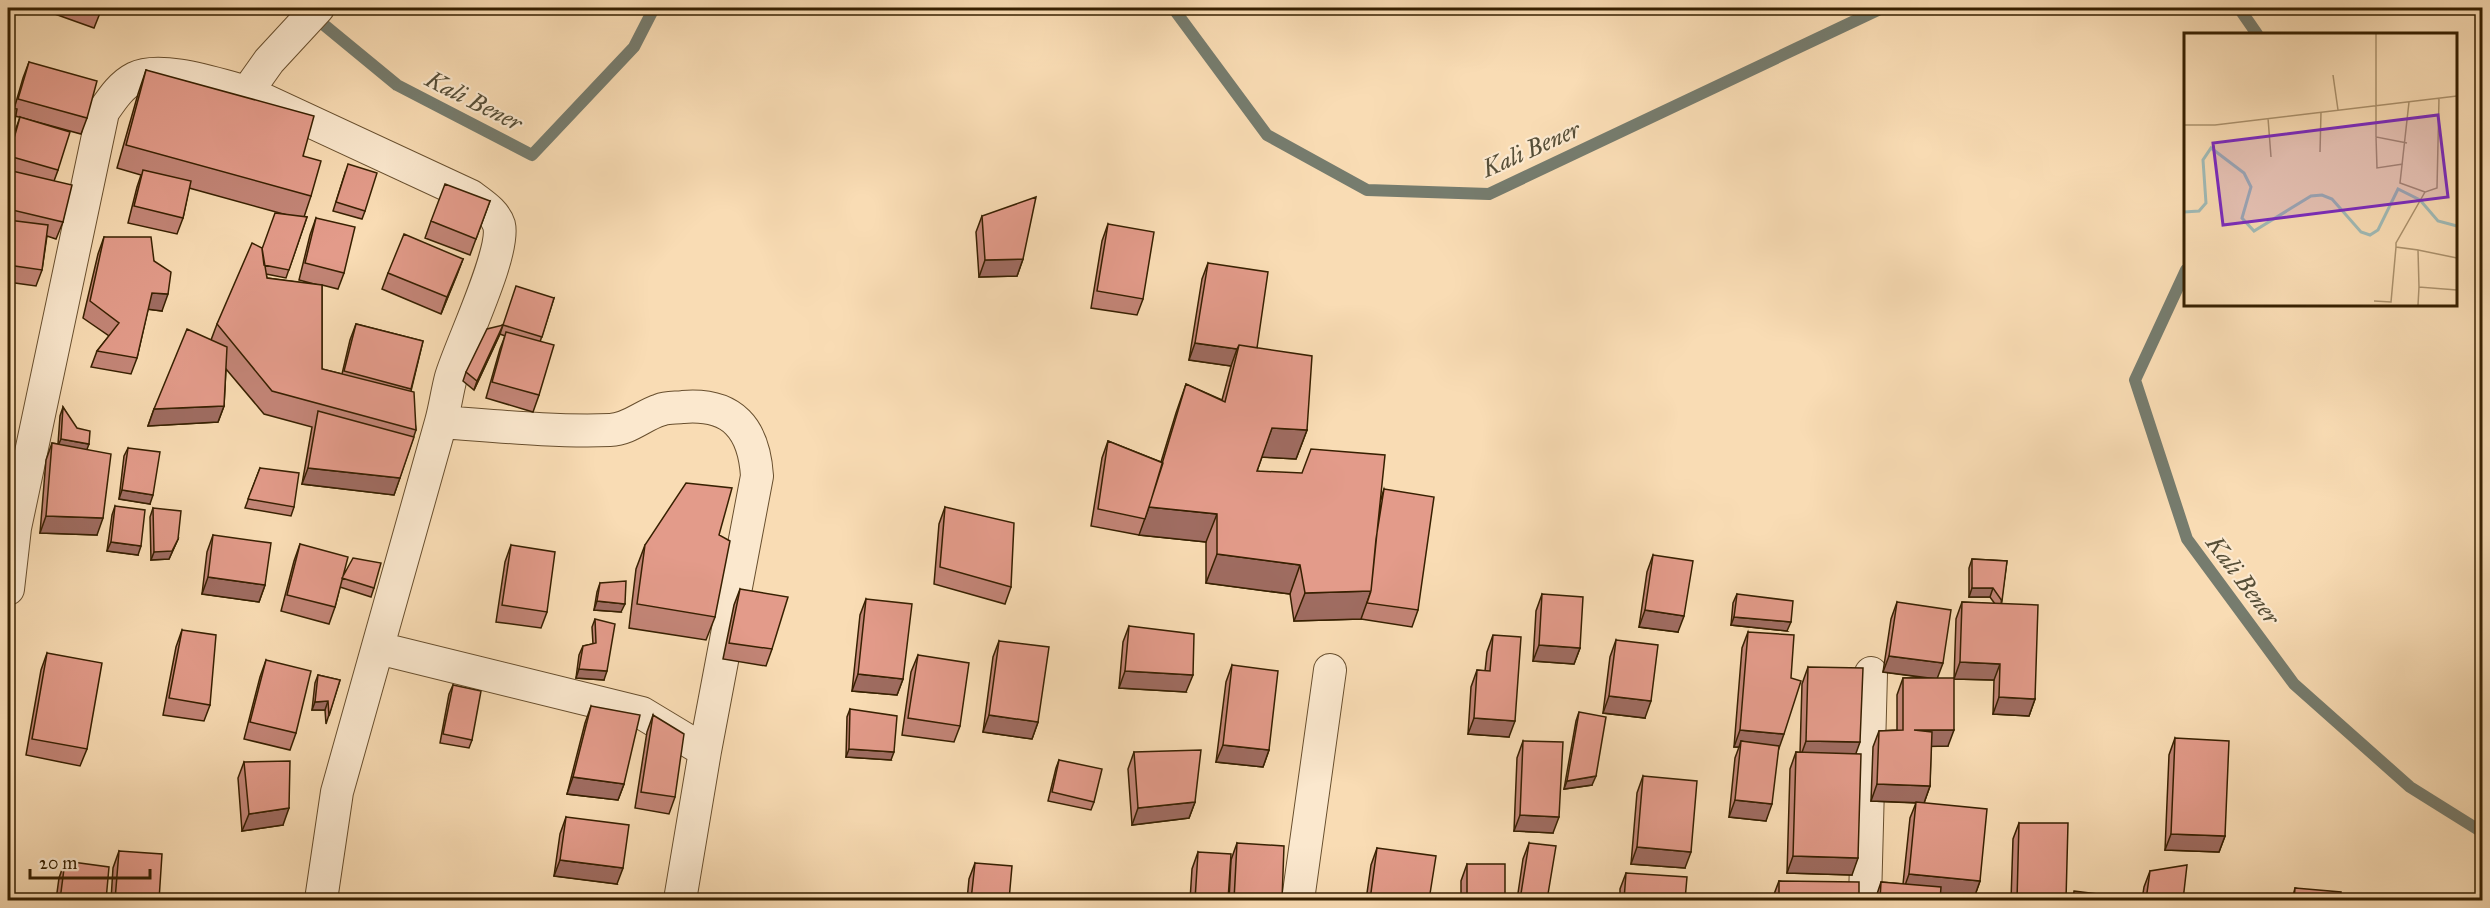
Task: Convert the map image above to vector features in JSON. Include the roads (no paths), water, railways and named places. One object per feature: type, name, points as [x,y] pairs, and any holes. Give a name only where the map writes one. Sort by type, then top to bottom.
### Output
[{"type":"street","points":[[247,92],[269,61],[318,8]]},
{"type":"street","points":[[8,589],[15,528],[103,112],[117,92],[136,77],[171,73],[247,92],[471,196],[492,213],[499,225],[500,241],[479,306],[451,378],[441,422],[337,792],[321,900]]},
{"type":"street","points":[[441,422],[585,431],[619,429],[661,409],[698,406],[734,416],[748,435],[756,457],[757,476],[705,751],[680,900]]},
{"type":"street","points":[[378,648],[642,713],[705,751]]},
{"type":"street","points":[[1298,900],[1330,670]]},
{"type":"street","points":[[1865,900],[1871,673]]},
{"type":"waterway","name":"Kali Bener","points":[[312,15],[397,85],[532,155],[634,47],[654,8]]},
{"type":"waterway","name":"Kali Bener","points":[[1173,8],[1267,135],[1367,190],[1489,194],[1882,8]]},
{"type":"waterway","name":"Kali Bener","points":[[2239,8],[2256,33]]},
{"type":"waterway","name":"Kali Bener","points":[[2184,274],[2135,380],[2187,539],[2294,684],[2410,787],[2482,832]]}]
